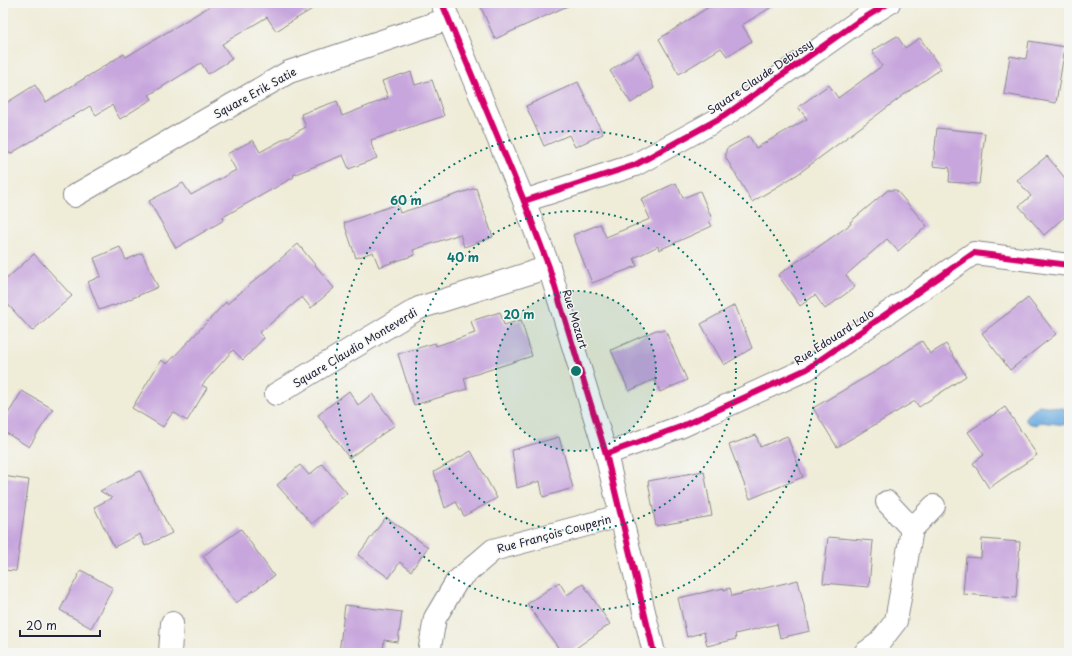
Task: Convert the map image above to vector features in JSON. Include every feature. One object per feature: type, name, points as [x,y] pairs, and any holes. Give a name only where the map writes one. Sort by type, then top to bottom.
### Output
[{"type":"street","name":"Square Claude Debussy","points":[[524,201],[634,164],[724,116],[856,23],[889,3]]},
{"type":"street","name":"Rue Mozart","points":[[445,11],[524,201],[549,267],[606,454],[654,653]]},
{"type":"street","name":"Square Erik Satie","points":[[74,196],[289,72],[445,11]]},
{"type":"street","name":"Rue Edouard Lalo","points":[[606,454],[680,427],[807,368],[974,253],[1069,265]]},
{"type":"street","name":"Square Claudio Monteverdi","points":[[276,394],[419,308],[549,267]]},
{"type":"street","points":[[887,502],[912,529]]},
{"type":"street","points":[[865,653],[878,643],[896,621],[912,529],[934,506]]},
{"type":"street","name":"Rue François Couperin","points":[[429,653],[435,618],[457,581],[493,550],[620,516]]},
{"type":"street","points":[[170,653],[172,622]]},
{"type":"water","points":[[1039,405],[1067,409],[1066,425],[1041,422],[1036,425],[1028,423],[1026,421],[1026,416]]},
{"type":"building","points":[[215,3],[322,3],[276,31],[267,17],[222,44],[232,59],[208,74],[201,63],[149,95],[152,99],[120,119],[112,105],[96,115],[90,106],[10,154],[3,143],[3,105],[35,85],[46,102],[124,54],[126,57]]},
{"type":"building","points":[[479,3],[574,3],[495,39]]},
{"type":"building","points":[[715,3],[778,3],[742,25],[752,41],[727,56],[721,48],[679,74],[659,39]]},
{"type":"building","points":[[897,36],[905,48],[920,38],[941,69],[909,91],[798,174],[752,202],[726,158],[726,149],[749,136],[756,148],[807,119],[798,107],[829,85],[838,98],[882,66],[872,51]]},
{"type":"building","points":[[1029,41],[1065,47],[1056,103],[1004,94],[1010,56],[1026,59]]},
{"type":"building","points":[[638,52],[654,88],[631,103],[610,71]]},
{"type":"building","points":[[411,72],[415,85],[432,80],[444,116],[371,140],[371,144],[377,158],[349,169],[343,155],[293,175],[294,177],[223,217],[224,220],[176,248],[149,201],[183,183],[191,195],[236,170],[227,154],[253,140],[260,152],[306,127],[301,114],[337,101],[342,116],[388,98],[382,81]]},
{"type":"building","points":[[578,82],[603,134],[575,147],[569,135],[544,146],[526,106]]},
{"type":"building","points":[[937,128],[985,133],[979,184],[949,182],[950,168],[933,166]]},
{"type":"building","points":[[1047,156],[1069,183],[1069,213],[1044,235],[1019,206],[1031,196],[1017,180]]},
{"type":"building","points":[[676,183],[683,198],[700,191],[712,219],[709,221],[712,226],[659,250],[658,246],[634,258],[637,266],[592,283],[573,235],[600,224],[606,237],[650,219],[641,199]]},
{"type":"building","points":[[476,188],[493,237],[464,247],[460,234],[413,250],[415,255],[379,267],[373,252],[356,258],[344,223],[397,204],[400,213]]},
{"type":"building","points":[[888,190],[896,190],[927,226],[898,251],[887,239],[846,275],[855,287],[825,309],[815,295],[800,306],[778,275],[851,224],[850,222]]},
{"type":"building","points":[[298,244],[334,288],[311,308],[302,297],[259,333],[264,338],[243,360],[233,350],[202,385],[207,388],[187,421],[173,412],[163,427],[132,408],[161,360],[167,364],[226,302],[227,304]]},
{"type":"building","points":[[120,247],[126,260],[142,253],[158,287],[114,306],[113,305],[99,310],[88,282],[101,276],[94,258]]},
{"type":"building","points":[[34,254],[72,296],[32,331],[3,299],[3,282]]},
{"type":"building","points":[[1028,298],[1056,334],[1010,370],[982,333]]},
{"type":"building","points":[[735,305],[752,348],[724,365],[701,324]]},
{"type":"building","points":[[500,312],[504,325],[521,320],[532,356],[464,378],[467,389],[414,405],[398,354],[435,343],[436,346],[475,333],[471,321]]},
{"type":"building","points":[[656,330],[665,330],[687,380],[660,392],[655,379],[629,391],[611,350]]},
{"type":"building","points":[[922,341],[930,354],[946,344],[966,376],[919,407],[915,401],[837,447],[813,408],[878,370]]},
{"type":"building","points":[[22,391],[53,409],[29,447],[3,431],[3,422]]},
{"type":"building","points":[[349,391],[358,405],[372,394],[395,425],[349,458],[318,415]]},
{"type":"building","points":[[1005,407],[1037,455],[989,488],[973,463],[984,455],[968,432]]},
{"type":"building","points":[[756,435],[760,447],[787,436],[803,477],[750,499],[729,445]]},
{"type":"building","points":[[559,437],[573,488],[543,497],[540,481],[517,488],[512,450]]},
{"type":"building","points":[[471,451],[497,498],[464,516],[456,502],[445,508],[434,472]]},
{"type":"building","points":[[322,464],[347,493],[312,524],[277,485],[300,465],[309,475]]},
{"type":"building","points":[[140,471],[172,533],[145,546],[140,534],[114,547],[94,507],[112,498],[100,491]]},
{"type":"building","points":[[704,471],[712,516],[656,526],[648,481]]},
{"type":"building","points":[[3,476],[29,480],[16,571],[3,570]]},
{"type":"building","points":[[386,517],[428,547],[411,571],[400,562],[389,578],[358,555]]},
{"type":"building","points":[[241,529],[274,576],[236,603],[203,556]]},
{"type":"building","points":[[828,537],[873,541],[869,587],[823,583]]},
{"type":"building","points":[[982,539],[1020,542],[1016,598],[963,594],[966,557],[981,558]]},
{"type":"building","points":[[81,570],[113,588],[91,628],[60,610]]},
{"type":"building","points":[[798,580],[810,631],[780,638],[777,624],[735,634],[736,639],[707,646],[704,632],[687,637],[678,598],[724,588],[724,590],[730,588],[732,596]]},
{"type":"building","points":[[559,582],[567,595],[583,584],[610,624],[569,653],[562,653],[527,604]]},
{"type":"building","points":[[345,605],[402,612],[398,642],[384,640],[383,653],[339,653]]},
{"type":"cycle path","points":[[442,3],[524,201],[549,267],[606,454],[654,653]]},
{"type":"cycle path","points":[[524,201],[635,165],[724,116],[856,23],[889,3]]},
{"type":"cycle path","points":[[606,454],[680,427],[807,369],[974,253],[1069,265]]}]
